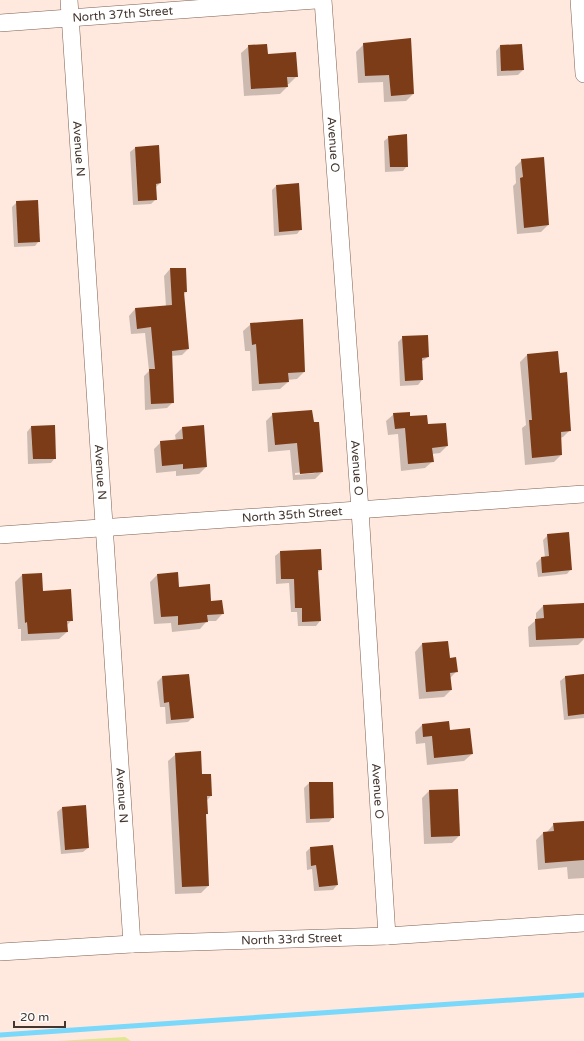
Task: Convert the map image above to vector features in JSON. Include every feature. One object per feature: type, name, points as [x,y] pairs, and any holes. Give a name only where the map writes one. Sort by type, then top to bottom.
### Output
[{"type":"street","name":"Avenue N","points":[[69,0],[132,944]]},
{"type":"street","name":"North 37th Street","points":[[0,23],[316,0]]},
{"type":"street","name":"Avenue O","points":[[323,0],[360,510],[387,936]]},
{"type":"street","points":[[579,0],[584,74]]},
{"type":"street","name":"North 35th Street","points":[[0,535],[584,494]]},
{"type":"street","name":"North 33rd Street","points":[[0,952],[132,944],[387,936],[584,923]]},
{"type":"green space","points":[[125,1037],[131,1041],[58,1041]]},
{"type":"building","points":[[411,38],[414,94],[391,96],[389,75],[365,76],[363,43]]},
{"type":"building","points":[[267,44],[268,54],[296,52],[298,77],[287,77],[288,87],[251,89],[248,45]]},
{"type":"building","points":[[522,44],[524,70],[501,71],[500,45]]},
{"type":"building","points":[[407,134],[408,167],[390,167],[388,136]]},
{"type":"building","points":[[159,145],[161,183],[156,184],[157,200],[138,201],[135,147]]},
{"type":"building","points":[[544,157],[549,225],[524,228],[520,178],[523,177],[521,159]]},
{"type":"building","points":[[299,183],[302,230],[279,232],[276,185]]},
{"type":"building","points":[[38,200],[40,242],[18,243],[16,201]]},
{"type":"building","points":[[170,268],[186,268],[187,292],[184,292],[189,349],[172,351],[174,403],[151,404],[149,369],[155,369],[151,327],[137,329],[135,308],[172,305]]},
{"type":"building","points":[[303,319],[305,372],[288,373],[289,382],[259,384],[256,344],[252,345],[250,323]]},
{"type":"building","points":[[428,335],[429,357],[422,358],[423,380],[405,381],[402,336]]},
{"type":"building","points":[[558,351],[560,373],[567,372],[571,431],[561,432],[562,455],[532,458],[529,420],[532,420],[527,354]]},
{"type":"building","points":[[312,410],[314,422],[319,422],[323,472],[300,474],[297,443],[275,445],[272,413]]},
{"type":"building","points":[[410,412],[410,416],[427,415],[428,424],[446,423],[448,446],[432,448],[434,462],[408,464],[405,428],[395,429],[393,413]]},
{"type":"building","points":[[55,425],[56,459],[33,459],[31,426]]},
{"type":"building","points":[[204,425],[207,467],[183,469],[183,464],[162,466],[160,441],[183,439],[182,427]]},
{"type":"building","points":[[569,532],[572,570],[542,573],[541,557],[549,556],[547,534]]},
{"type":"building","points":[[321,549],[322,570],[318,570],[321,621],[302,622],[302,608],[295,608],[294,579],[281,579],[280,551]]},
{"type":"building","points":[[178,572],[179,587],[210,584],[211,601],[222,600],[224,614],[207,615],[208,622],[178,625],[178,616],[161,617],[157,574]]},
{"type":"building","points":[[42,573],[43,591],[71,589],[73,621],[67,621],[68,632],[28,634],[27,622],[25,623],[22,574]]},
{"type":"building","points":[[584,603],[584,638],[536,640],[535,619],[544,618],[543,605]]},
{"type":"building","points":[[448,641],[450,658],[456,657],[458,672],[450,673],[452,690],[426,692],[422,643]]},
{"type":"building","points":[[189,674],[194,718],[171,720],[169,702],[164,703],[162,676]]},
{"type":"building","points":[[584,674],[584,714],[568,716],[565,676]]},
{"type":"building","points":[[449,721],[450,730],[470,728],[473,754],[434,758],[432,736],[423,737],[422,724]]},
{"type":"building","points":[[201,751],[202,774],[211,774],[212,796],[207,796],[208,814],[206,814],[209,886],[182,887],[175,753]]},
{"type":"building","points":[[309,782],[333,782],[334,818],[310,819]]},
{"type":"building","points":[[458,789],[460,836],[431,837],[429,790]]},
{"type":"building","points":[[86,805],[89,848],[65,850],[62,807]]},
{"type":"building","points":[[584,821],[584,860],[545,863],[543,832],[554,831],[553,823]]},
{"type":"building","points":[[333,845],[338,885],[319,887],[316,865],[311,866],[310,847]]},
{"type":"waterway","points":[[0,1035],[584,995]]}]
